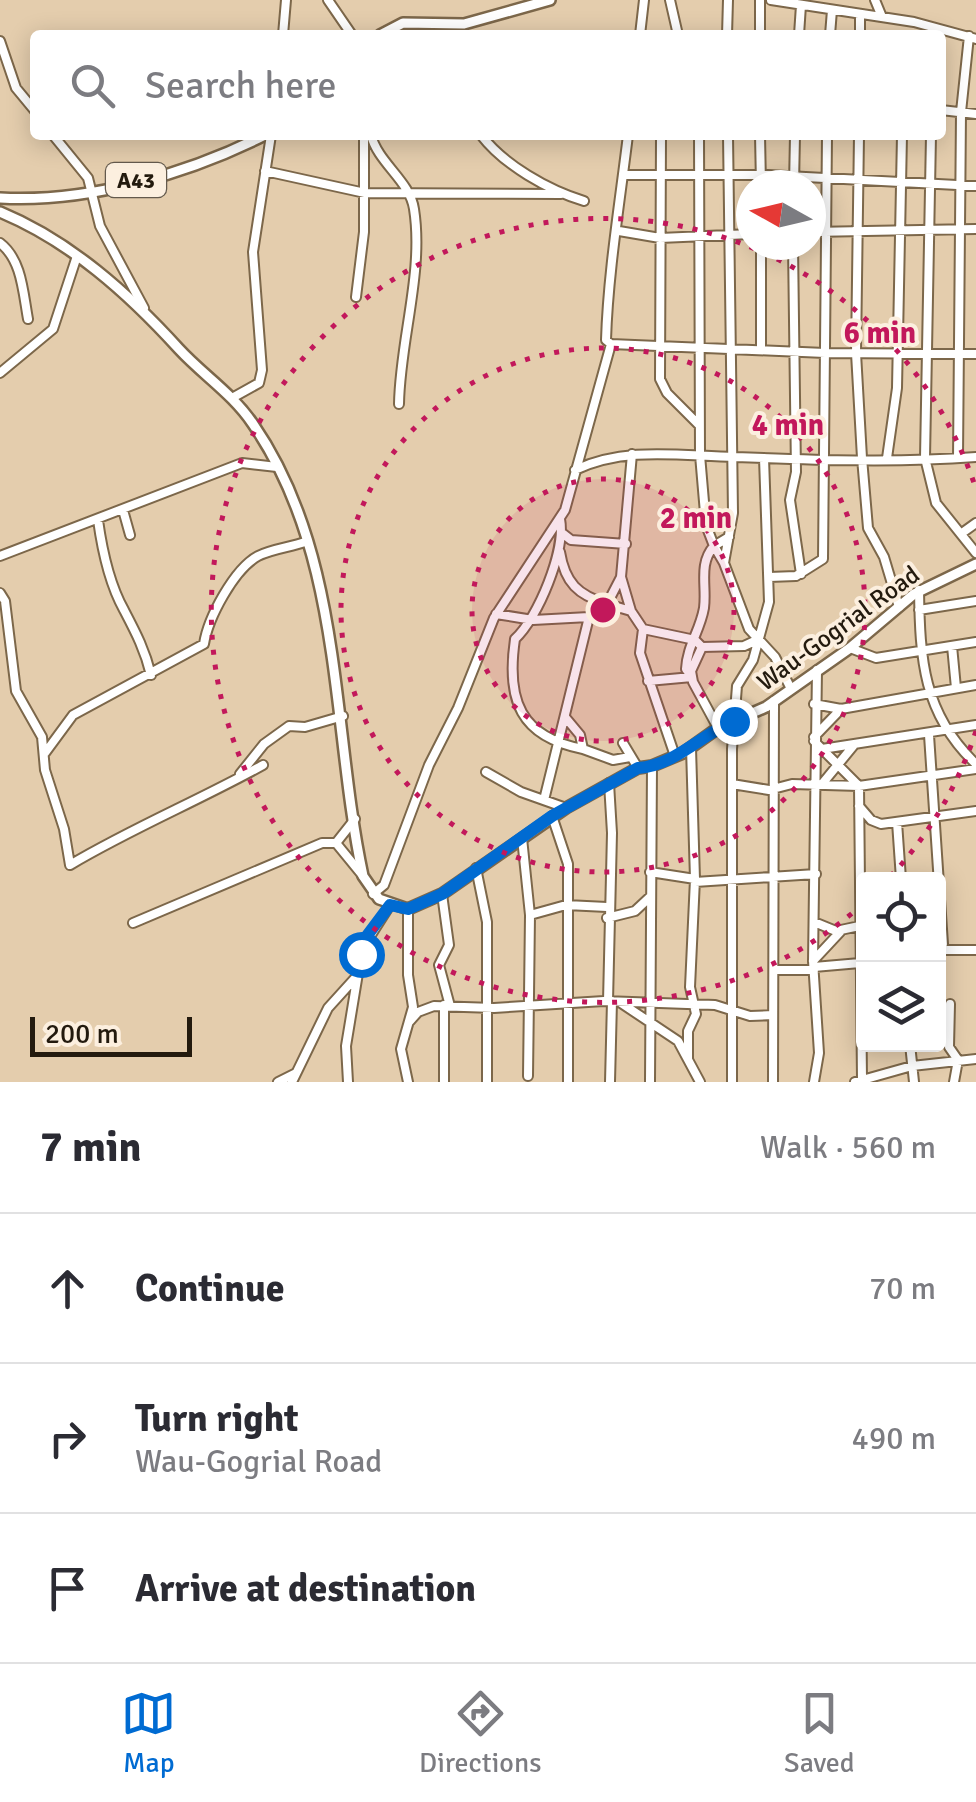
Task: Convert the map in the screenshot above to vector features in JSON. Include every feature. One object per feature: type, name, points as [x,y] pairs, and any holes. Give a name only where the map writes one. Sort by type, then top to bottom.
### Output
[{"type":"main road","points":[[390,30],[403,23],[464,24],[550,0]]},
{"type":"main road","name":"A43","points":[[0,198],[30,199],[94,191],[232,152],[257,140]]},
{"type":"main road","points":[[0,212],[32,225],[144,308],[179,349],[232,398],[277,466],[290,490],[318,584],[343,716],[364,876],[374,894],[390,905],[408,909]]},
{"type":"main road","name":"Wau-Gogrial Road","points":[[408,909],[442,894],[552,816],[609,783],[675,756],[718,728],[774,700],[850,648],[919,590],[976,564]]},
{"type":"street","points":[[284,30],[286,0]]},
{"type":"street","points":[[328,0],[349,30]]},
{"type":"street","points":[[641,30],[644,0]]},
{"type":"street","points":[[670,0],[677,30]]},
{"type":"street","points":[[727,30],[728,0]]},
{"type":"street","points":[[760,0],[760,30]]},
{"type":"street","points":[[771,0],[829,6],[933,30]]},
{"type":"street","points":[[875,0],[882,17]]},
{"type":"street","points":[[799,30],[801,4]]},
{"type":"street","points":[[860,14],[860,30]]},
{"type":"street","points":[[903,20],[903,30]]},
{"type":"street","points":[[946,32],[971,36],[961,112],[958,458]]},
{"type":"street","points":[[0,41],[16,88],[30,105]]},
{"type":"street","points":[[946,110],[976,114]]},
{"type":"street","points":[[57,140],[94,191],[100,226],[144,308]]},
{"type":"street","points":[[232,398],[259,383],[262,370],[253,252],[268,140]]},
{"type":"street","points":[[356,297],[367,140]]},
{"type":"street","points":[[370,140],[414,204],[414,270],[399,404]]},
{"type":"street","points":[[485,140],[497,154],[561,194]]},
{"type":"street","points":[[628,140],[619,231],[606,293],[606,340],[611,344],[825,353],[976,354]]},
{"type":"street","points":[[661,140],[660,379],[666,392],[700,426]]},
{"type":"street","points":[[699,140],[698,349],[706,526],[740,597],[744,618],[757,640],[775,656],[790,686]]},
{"type":"street","points":[[724,563],[733,458],[728,350],[728,140]]},
{"type":"street","points":[[760,140],[761,170]]},
{"type":"street","points":[[794,170],[795,140]]},
{"type":"street","points":[[769,577],[801,574],[823,559],[827,140]]},
{"type":"street","points":[[859,140],[856,353],[868,528],[884,557],[899,608]]},
{"type":"street","points":[[887,458],[896,404],[902,140]]},
{"type":"street","points":[[932,140],[925,458],[936,503],[976,552]]},
{"type":"street","points":[[265,171],[365,194],[409,196],[469,190],[561,194],[584,200]]},
{"type":"street","points":[[626,174],[736,177]]},
{"type":"street","points":[[828,178],[976,186]]},
{"type":"street","points":[[827,232],[976,229]]},
{"type":"street","points":[[619,231],[660,238],[736,235]]},
{"type":"street","points":[[0,243],[10,250],[20,274],[28,318]]},
{"type":"street","points":[[0,372],[53,329],[77,256]]},
{"type":"street","points":[[761,260],[761,350]]},
{"type":"street","points":[[794,260],[797,352],[795,458],[790,500],[801,574]]},
{"type":"street","points":[[374,894],[386,880],[429,765],[458,708],[496,614],[560,519],[611,344]]},
{"type":"street","points":[[575,470],[596,460],[632,454],[826,460],[976,457]]},
{"type":"street","points":[[496,614],[533,620],[589,616],[607,604],[621,577],[632,454]]},
{"type":"street","points":[[732,1082],[734,721],[737,686],[753,660],[767,614],[764,458]]},
{"type":"street","points":[[0,556],[242,463],[277,466]]},
{"type":"street","points":[[123,510],[130,535]]},
{"type":"street","points":[[560,519],[559,550],[533,620],[515,639],[514,696],[536,732],[557,744],[613,760],[630,757]]},
{"type":"street","points":[[98,520],[106,562],[122,608],[142,641],[151,675]]},
{"type":"street","points":[[962,534],[976,523]]},
{"type":"street","points":[[562,533],[571,540],[626,544]]},
{"type":"street","points":[[718,728],[710,707],[699,700],[686,669],[686,658],[704,607],[705,561],[714,546],[729,537]]},
{"type":"street","points":[[44,753],[73,715],[204,644],[206,628],[224,593],[258,556],[305,542]]},
{"type":"street","points":[[559,550],[571,584],[607,604],[631,611]]},
{"type":"street","points":[[621,577],[631,611],[643,630],[640,653],[675,756]]},
{"type":"street","points":[[732,784],[773,790],[819,784],[859,786],[976,767],[928,692],[919,590]]},
{"type":"street","points":[[0,593],[5,601],[16,691],[22,708],[37,723],[70,865],[100,844],[128,836],[160,813],[179,809],[263,765]]},
{"type":"street","points":[[920,610],[976,601]]},
{"type":"street","points":[[544,800],[589,616]]},
{"type":"street","points":[[643,630],[694,640],[702,647],[744,646],[757,640]]},
{"type":"street","points":[[850,648],[872,658],[976,642]]},
{"type":"street","points":[[952,646],[956,688]]},
{"type":"street","points":[[692,677],[702,647]]},
{"type":"street","points":[[814,1082],[818,1048],[814,966],[819,784],[814,739],[817,670]]},
{"type":"street","points":[[648,681],[692,677]]},
{"type":"street","points":[[814,704],[841,709],[976,685]]},
{"type":"street","points":[[773,1082],[774,700]]},
{"type":"street","points":[[814,739],[841,709]]},
{"type":"street","points":[[232,782],[264,744],[289,726],[305,727],[343,716]]},
{"type":"street","points":[[565,717],[580,736],[584,749]]},
{"type":"street","points":[[822,749],[976,726]]},
{"type":"street","points":[[929,735],[937,872]]},
{"type":"street","points":[[814,739],[859,786],[861,872]]},
{"type":"street","points":[[623,742],[638,768]]},
{"type":"street","points":[[819,784],[856,744]]},
{"type":"street","points":[[688,1058],[688,1031],[696,1014],[691,945],[695,881],[690,748]]},
{"type":"street","points":[[650,1082],[652,766]]},
{"type":"street","points":[[486,772],[566,808]]},
{"type":"street","points":[[609,783],[612,833],[607,918],[613,1001],[610,1082]]},
{"type":"street","points":[[860,806],[874,822],[976,811]]},
{"type":"street","points":[[552,816],[567,856],[568,1082]]},
{"type":"street","points":[[133,923],[322,842],[336,842],[356,822]]},
{"type":"street","points":[[896,822],[899,872]]},
{"type":"street","points":[[522,838],[530,914],[528,1076]]},
{"type":"street","points":[[336,842],[364,876]]},
{"type":"street","points":[[476,867],[487,922],[486,1082]]},
{"type":"street","points":[[650,872],[695,881],[816,874]]},
{"type":"street","points":[[442,894],[449,945],[439,965],[447,1006],[444,1082]]},
{"type":"street","points":[[607,918],[635,910],[650,896]]},
{"type":"street","points":[[348,1082],[346,1046],[366,937],[390,905]]},
{"type":"street","points":[[530,914],[569,905],[607,907]]},
{"type":"street","points":[[408,909],[413,1007],[402,1046],[408,1082]]},
{"type":"street","points":[[814,922],[822,929],[856,927]]},
{"type":"street","points":[[814,966],[842,930]]},
{"type":"street","points":[[946,954],[976,950]]},
{"type":"street","points":[[774,970],[856,963]]},
{"type":"street","points":[[278,1082],[294,1077],[328,1008],[359,974]]},
{"type":"street","points":[[409,987],[434,1006]]},
{"type":"street","points":[[408,1022],[434,1006],[488,1008],[652,1000],[732,1007],[750,1016],[774,1016]]},
{"type":"street","points":[[613,1001],[675,1038],[694,1069],[696,1082]]},
{"type":"street","points":[[950,1004],[949,1047],[958,1060],[954,1082]]},
{"type":"street","points":[[859,1052],[859,1080],[912,1066],[942,1066],[976,1059]]},
{"type":"street","points":[[911,1052],[914,1082]]},
{"type":"route","points":[[361,954],[366,937],[390,905],[408,909],[442,894],[552,816],[638,768],[682,753],[734,721]]}]
